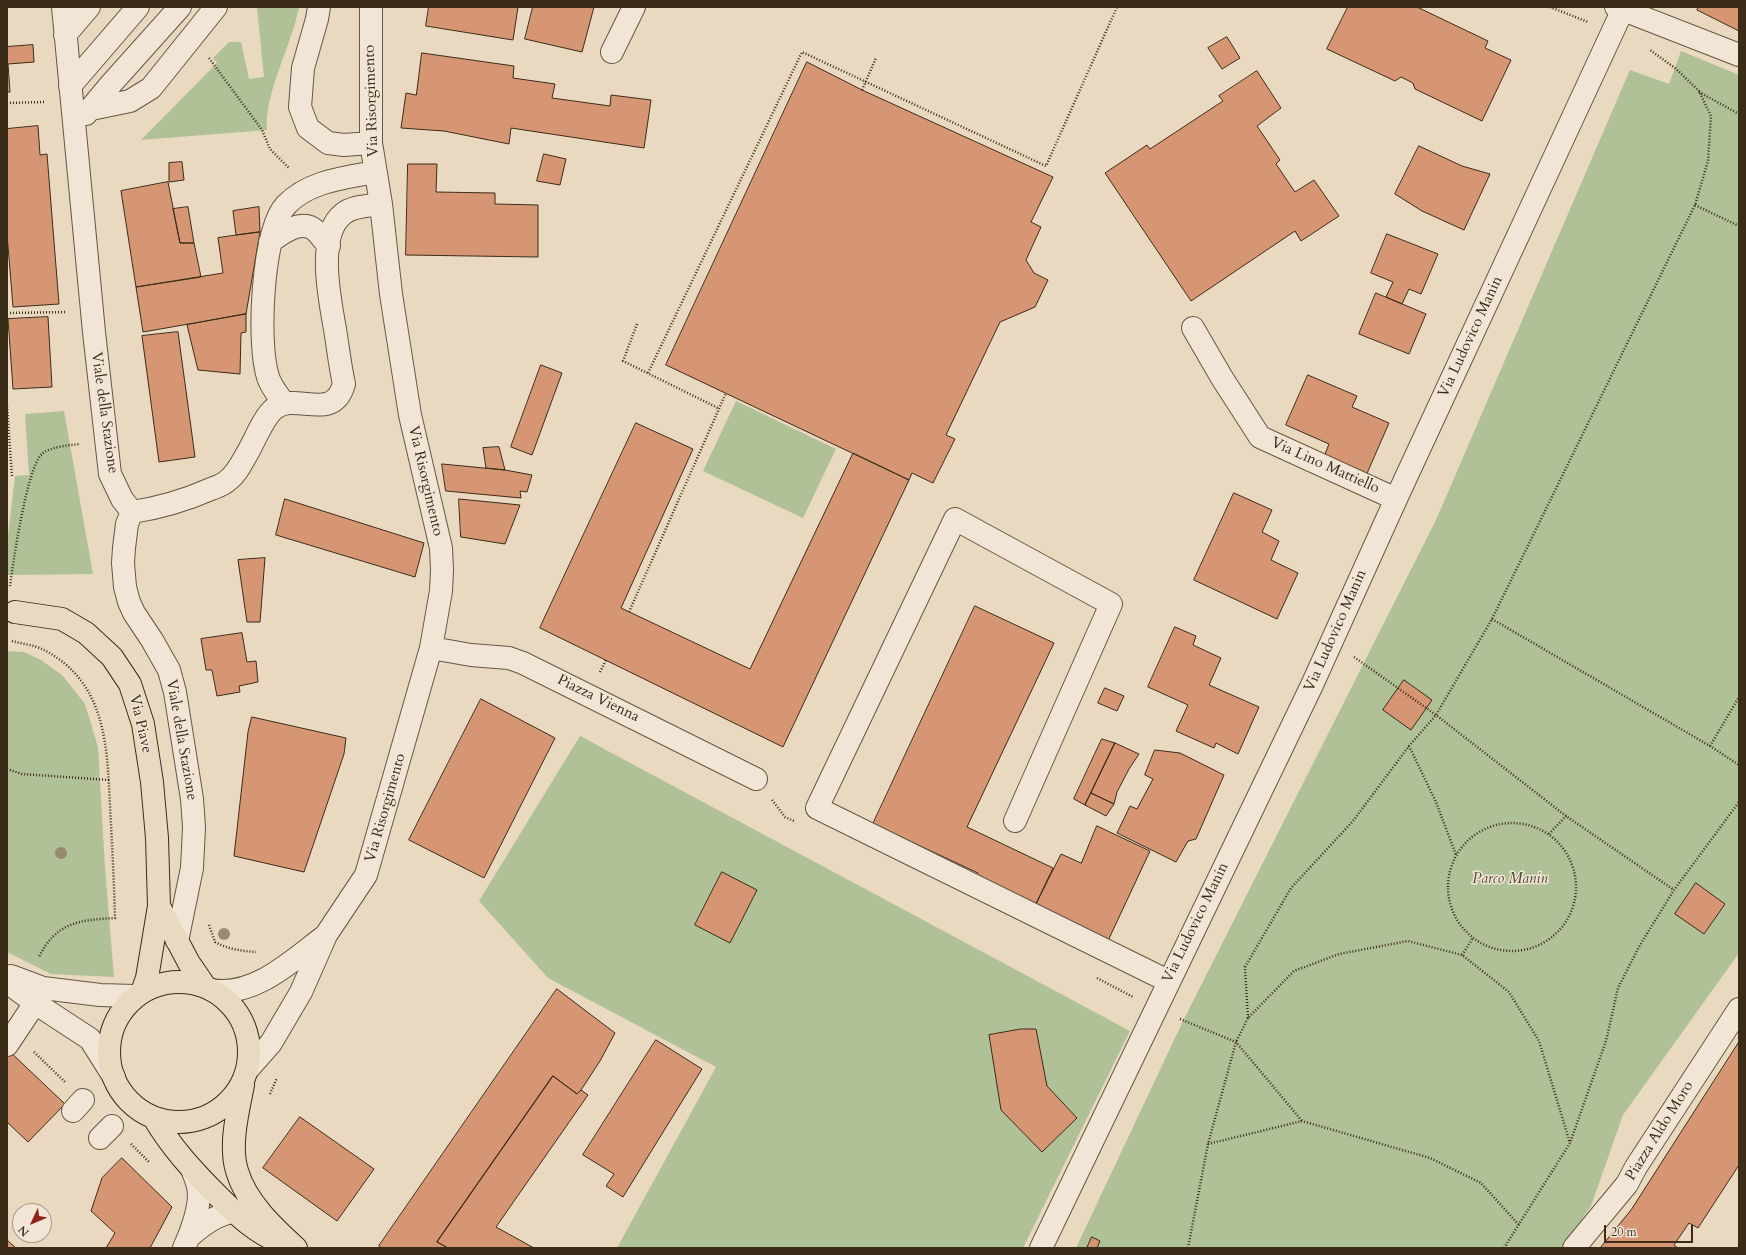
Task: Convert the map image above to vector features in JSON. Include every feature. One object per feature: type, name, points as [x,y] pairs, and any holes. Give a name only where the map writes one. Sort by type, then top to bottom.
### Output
[{"type":"main road","name":"Via Piave","points":[[15,612],[62,619],[86,633],[112,657],[130,684],[143,724],[152,782],[157,838],[159,906],[147,978],[138,994]]},
{"type":"main road","name":"Via Piave","points":[[159,906],[177,941]]},
{"type":"main road","points":[[177,941],[189,963],[208,988]]},
{"type":"main road","points":[[247,1073],[240,1088],[229,1101],[219,1111],[210,1116],[187,1123],[165,1121],[154,1118],[131,1103],[124,1095],[114,1077],[110,1053],[112,1031],[120,1012],[138,994],[171,982],[189,981],[208,988],[230,1004],[245,1029],[249,1052],[247,1073],[236,1128],[234,1146],[236,1169],[240,1181],[270,1224],[296,1248]]},
{"type":"main road","points":[[154,1118],[173,1147],[233,1212],[260,1233],[292,1248]]},
{"type":"street","name":"Viale della Stazione","points":[[63,7],[93,324],[110,474],[122,498],[132,512],[127,524],[124,548],[123,563],[125,587],[134,613],[152,640],[169,670],[175,692],[192,799],[194,826],[192,868],[177,941]]},
{"type":"street","points":[[65,35],[90,7]]},
{"type":"street","points":[[70,86],[138,7]]},
{"type":"street","points":[[76,137],[91,109],[111,84],[180,7]]},
{"type":"street","points":[[91,109],[130,101],[151,88],[216,7]]},
{"type":"street","points":[[319,7],[303,68],[300,107],[308,128],[328,143],[344,145],[371,143]]},
{"type":"street","name":"Via Risorgimento","points":[[326,935],[366,875],[431,648],[441,590],[442,570],[441,548],[410,415],[391,294],[381,204],[371,143],[371,7]]},
{"type":"street","points":[[612,52],[634,7]]},
{"type":"street","points":[[1621,8],[1739,55]]},
{"type":"street","name":"Via Ludovico Manin","points":[[1040,1248],[1312,685],[1621,8]]},
{"type":"street","points":[[284,403],[268,377],[263,344],[264,278],[270,242],[277,221],[285,206],[317,184],[375,172]]},
{"type":"street","points":[[132,512],[148,510],[195,496],[227,482],[239,469],[267,417],[274,408],[284,403],[322,405],[331,402],[341,395],[344,384],[327,285],[327,261],[329,246],[335,223],[342,214],[349,210],[381,204]]},
{"type":"street","points":[[270,242],[282,233],[294,228],[306,226],[316,230],[329,246]]},
{"type":"street","name":"Via Lino Mattiello","points":[[1193,328],[1222,378],[1260,437],[1396,499]]},
{"type":"street","points":[[1015,821],[1111,604],[955,519],[817,808],[1168,981]]},
{"type":"street","name":"Piazza Vienna","points":[[431,648],[471,655],[509,658],[523,663],[756,779]]},
{"type":"street","points":[[208,988],[232,992],[245,989],[279,970],[326,935]]},
{"type":"street","points":[[247,1073],[271,1043],[301,992],[326,935]]},
{"type":"street","points":[[7,974],[39,996],[90,1039],[114,1077]]},
{"type":"street","points":[[7,982],[39,996],[138,994]]},
{"type":"street","points":[[11,1039],[39,996]]},
{"type":"street","name":"Piazza Aldo Moro","points":[[1574,1248],[1627,1184],[1636,1167],[1739,1009]]},
{"type":"street","points":[[187,1241],[199,1198],[198,1187],[192,1169]]},
{"type":"street","points":[[187,1241],[203,1224],[221,1214],[233,1212]]},
{"type":"path","points":[[648,374],[802,52],[1046,166],[1117,7]]},
{"type":"path","points":[[1550,7],[1590,22]]},
{"type":"path","points":[[1644,46],[1675,68],[1699,91],[1739,114]]},
{"type":"path","points":[[209,58],[262,130],[270,149],[289,168]]},
{"type":"path","points":[[862,90],[876,58]]},
{"type":"path","points":[[1248,1018],[1245,967],[1291,888],[1353,821],[1409,746],[1436,715],[1492,618],[1695,205],[1708,161],[1711,116],[1699,91]]},
{"type":"path","points":[[7,103],[45,102]]},
{"type":"path","points":[[1695,205],[1739,226]]},
{"type":"path","points":[[7,313],[70,312]]},
{"type":"path","points":[[637,324],[623,361],[718,408]]},
{"type":"path","points":[[629,612],[718,408],[726,393]]},
{"type":"path","points":[[7,406],[12,476]]},
{"type":"path","points":[[10,584],[31,475],[42,454],[61,446],[106,440]]},
{"type":"path","points":[[1492,618],[1710,746],[1739,765]]},
{"type":"path","points":[[12,641],[43,649],[68,667],[86,688],[99,712],[109,780],[115,918],[92,919],[68,925],[48,941],[37,963]]},
{"type":"path","points":[[1351,655],[1436,715],[1566,816],[1674,890]]},
{"type":"path","points":[[1710,746],[1739,697]]},
{"type":"path","points":[[1409,746],[1436,802],[1456,856]]},
{"type":"path","points":[[7,768],[22,774],[109,780]]},
{"type":"path","points":[[1504,1248],[1570,1143],[1606,1041],[1618,988],[1640,945],[1674,890],[1739,802]]},
{"type":"path","points":[[1549,834],[1566,816]]},
{"type":"path","points":[[1508,823],[1529,825],[1549,834],[1564,848],[1574,866],[1577,887],[1574,907],[1565,925],[1550,940],[1532,949],[1511,952],[1491,948],[1473,938],[1460,925],[1452,909],[1449,897],[1449,873],[1456,856],[1469,839],[1487,828],[1508,823]]},
{"type":"path","points":[[208,923],[215,942],[221,946],[244,952],[262,952]]},
{"type":"path","points":[[1462,955],[1473,938]]},
{"type":"path","points":[[1188,1248],[1208,1144],[1236,1042],[1248,1018],[1294,971],[1339,954],[1408,941],[1462,955],[1509,992],[1539,1041],[1570,1143]]},
{"type":"path","points":[[1176,1018],[1236,1042],[1302,1121]]},
{"type":"path","points":[[11,1039],[78,1106]]},
{"type":"path","points":[[267,1100],[280,1072]]},
{"type":"path","points":[[1208,1144],[1302,1121],[1430,1158],[1481,1183],[1519,1225]]},
{"type":"green space","points":[[257,7],[299,7],[291,37],[274,85],[267,116],[267,130],[141,140],[217,63],[213,58],[229,42],[241,42],[249,79],[264,77]]},
{"type":"green space","name":"Parco Manin","points":[[1681,51],[1739,75],[1739,953],[1623,1115],[1591,1206],[1562,1248],[1076,1248],[1183,1021],[1436,520],[1630,70],[1669,84]]},
{"type":"green space","points":[[736,401],[836,449],[803,518],[703,471]]},
{"type":"green space","points":[[64,411],[93,574],[7,575],[7,545],[15,476],[29,475],[25,414]]},
{"type":"green space","points":[[7,651],[24,652],[41,660],[63,676],[85,704],[98,747],[105,868],[114,977],[51,974],[7,952]]},
{"type":"green space","points":[[580,736],[1130,1031],[1023,1248],[617,1248],[716,1067],[548,978],[479,901]]},
{"type":"building","points":[[429,7],[518,7],[513,40],[426,26]]},
{"type":"building","points":[[533,7],[594,7],[582,52],[525,39]]},
{"type":"building","points":[[1348,7],[1417,7],[1488,41],[1485,48],[1511,60],[1482,121],[1415,89],[1413,83],[1401,77],[1395,81],[1327,49]]},
{"type":"building","points":[[1699,7],[1739,7],[1739,31],[1697,10]]},
{"type":"building","points":[[1227,37],[1240,58],[1222,69],[1208,48]]},
{"type":"building","points":[[33,45],[34,62],[8,64],[10,92],[7,92],[7,47]]},
{"type":"building","points":[[422,53],[514,66],[513,78],[555,84],[552,98],[610,106],[611,95],[651,100],[644,148],[511,128],[509,144],[444,131],[401,128],[406,93],[416,95]]},
{"type":"building","points":[[807,62],[862,90],[1053,177],[1031,222],[1041,227],[1026,260],[1034,273],[1048,280],[1035,307],[1000,322],[946,435],[955,439],[933,483],[912,473],[909,480],[666,365]]},
{"type":"building","points":[[1257,71],[1281,108],[1257,126],[1280,160],[1276,164],[1295,192],[1314,180],[1339,216],[1301,241],[1295,231],[1191,301],[1105,173],[1147,145],[1150,149],[1223,101],[1219,96]]},
{"type":"building","points":[[38,126],[40,155],[47,154],[59,304],[13,307],[7,234],[7,129]]},
{"type":"building","points":[[1419,146],[1462,166],[1490,174],[1464,230],[1422,211],[1395,194]]},
{"type":"building","points":[[544,154],[566,159],[560,185],[537,181]]},
{"type":"building","points":[[182,162],[184,180],[169,182],[169,163]]},
{"type":"building","points":[[408,164],[437,164],[436,192],[495,193],[495,204],[538,205],[538,257],[406,255]]},
{"type":"building","points":[[168,182],[180,243],[194,243],[201,277],[136,287],[121,191]]},
{"type":"building","points":[[188,207],[194,243],[180,243],[173,209]]},
{"type":"building","points":[[259,207],[260,232],[236,235],[233,211]]},
{"type":"building","points":[[260,232],[246,314],[143,332],[136,287],[223,273],[218,238]]},
{"type":"building","points":[[1387,234],[1438,254],[1421,294],[1409,289],[1402,304],[1386,297],[1393,282],[1371,273]]},
{"type":"building","points":[[1376,293],[1426,314],[1409,354],[1359,334]]},
{"type":"building","points":[[246,314],[246,332],[241,333],[240,374],[198,370],[187,325]]},
{"type":"building","points":[[48,317],[52,387],[13,389],[8,319]]},
{"type":"building","points":[[178,332],[195,457],[159,462],[142,336]]},
{"type":"building","points":[[541,365],[562,373],[532,455],[511,447]]},
{"type":"building","points":[[1308,375],[1357,396],[1352,407],[1389,423],[1365,478],[1323,459],[1329,444],[1286,425]]},
{"type":"building","points":[[636,423],[693,449],[621,608],[750,669],[853,453],[909,480],[783,747],[540,628]]},
{"type":"building","points":[[499,447],[505,470],[486,468],[483,448]]},
{"type":"building","points":[[442,464],[505,470],[532,475],[527,492],[520,491],[521,498],[446,491]]},
{"type":"building","points":[[1234,493],[1272,510],[1262,532],[1279,541],[1271,560],[1298,573],[1277,619],[1194,580]]},
{"type":"building","points":[[285,499],[424,543],[415,577],[276,535]]},
{"type":"building","points":[[459,499],[520,505],[505,544],[461,537]]},
{"type":"building","points":[[265,558],[260,622],[247,622],[238,560]]},
{"type":"building","points":[[975,606],[1054,643],[967,827],[1053,868],[1033,910],[974,882],[978,873],[873,824]]},
{"type":"building","points":[[1175,627],[1196,636],[1193,645],[1221,658],[1209,685],[1259,707],[1238,754],[1216,743],[1214,748],[1176,731],[1188,705],[1148,687]]},
{"type":"building","points":[[242,633],[247,662],[256,661],[258,682],[239,686],[240,692],[217,696],[212,670],[206,670],[201,639]]},
{"type":"building","points":[[1404,680],[1432,700],[1411,730],[1383,710]]},
{"type":"building","points":[[1105,688],[1124,696],[1117,711],[1098,703]]},
{"type":"building","points":[[481,699],[555,738],[484,878],[409,840]]},
{"type":"building","points":[[252,717],[346,738],[344,754],[304,872],[234,856],[248,732]]},
{"type":"building","points":[[1102,739],[1115,743],[1085,805],[1074,799]]},
{"type":"building","points":[[1115,743],[1139,754],[1117,792],[1114,804],[1091,793]]},
{"type":"building","points":[[1155,750],[1180,753],[1224,775],[1196,839],[1188,841],[1176,862],[1117,833],[1130,806],[1137,809],[1153,779],[1145,775]]},
{"type":"building","points":[[1091,793],[1114,804],[1106,816],[1085,805]]},
{"type":"building","points":[[1097,826],[1150,851],[1106,945],[1033,910],[1061,854],[1081,863]]},
{"type":"building","points":[[722,872],[757,890],[730,943],[695,925]]},
{"type":"building","points":[[1696,883],[1725,904],[1704,934],[1675,914]]},
{"type":"building","points":[[557,989],[615,1033],[600,1061],[581,1090],[577,1094],[553,1076],[437,1242],[448,1248],[382,1248],[379,1246]]},
{"type":"building","points":[[1021,1029],[1036,1029],[1047,1086],[1077,1118],[1042,1152],[1001,1110],[989,1035]]},
{"type":"building","points":[[656,1040],[702,1069],[623,1197],[606,1186],[614,1174],[583,1155]]},
{"type":"building","points":[[1739,1042],[1739,1165],[1698,1228],[1689,1223],[1674,1245],[1678,1248],[1600,1248],[1631,1210]]},
{"type":"building","points":[[7,1049],[65,1104],[28,1142],[7,1122]]},
{"type":"building","points":[[553,1076],[577,1094],[581,1090],[588,1095],[496,1227],[534,1248],[448,1248],[437,1242]]},
{"type":"building","points":[[300,1117],[374,1169],[337,1221],[263,1168]]},
{"type":"building","points":[[122,1158],[172,1207],[150,1248],[106,1248],[115,1233],[91,1211],[102,1178]]},
{"type":"building","points":[[1092,1237],[1100,1241],[1097,1248],[1087,1248]]},
{"type":"building","points":[[7,1240],[16,1248],[7,1248]]}]
